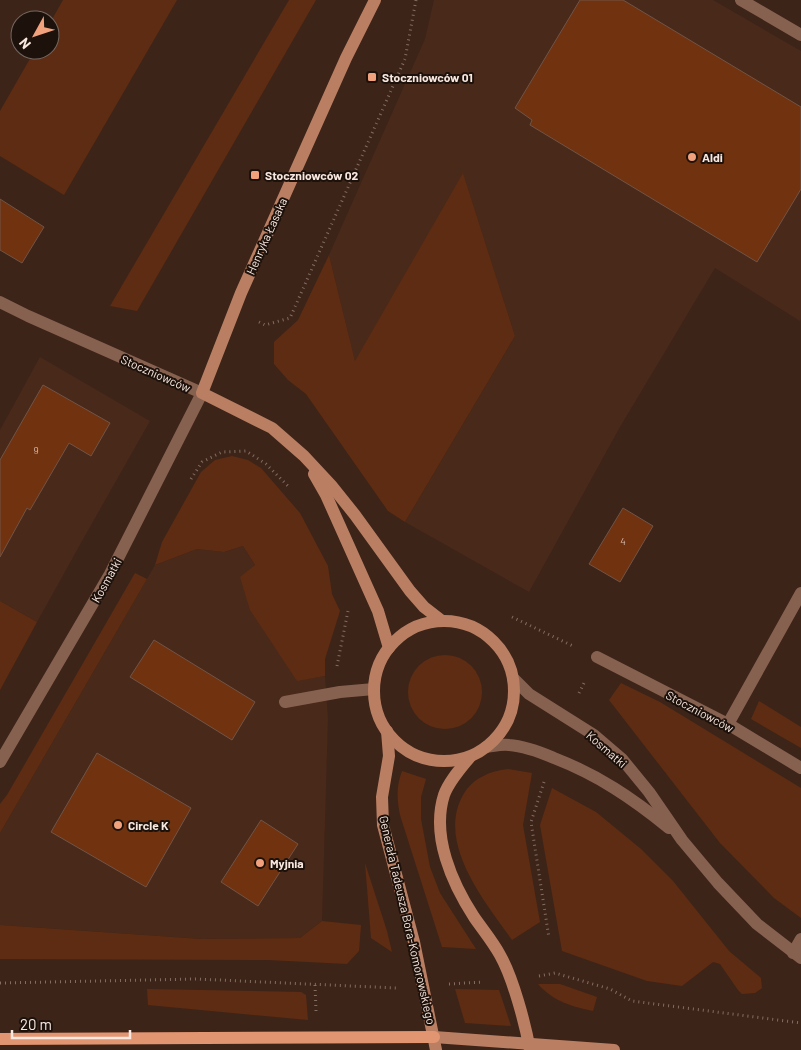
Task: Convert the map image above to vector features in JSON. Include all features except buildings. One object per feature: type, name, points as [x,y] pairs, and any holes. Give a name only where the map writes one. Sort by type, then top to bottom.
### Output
[{"type":"main road","points":[[0,1039],[435,1044]]},
{"type":"street","name":"Henryka Łasaka","points":[[202,393],[245,285],[346,58],[375,0]]},
{"type":"street","points":[[741,0],[801,35]]},
{"type":"street","name":"Stoczniowców","points":[[0,302],[202,393],[272,428],[304,456],[331,485],[410,591],[424,607],[442,621]]},
{"type":"street","name":"Kosmatki","points":[[0,762],[110,574],[202,393]]},
{"type":"street","name":"Stoczniowców","points":[[304,456],[326,495],[345,536],[378,611],[389,648]]},
{"type":"street","points":[[728,724],[801,593]]},
{"type":"street","points":[[442,621],[462,623],[480,631],[495,643],[506,659],[513,678],[514,697],[510,716],[500,733],[486,747],[470,756],[435,761],[418,756],[401,745],[387,731],[377,711],[374,689],[378,667],[389,648],[406,633],[424,624],[442,621]]},
{"type":"street","name":"Stoczniowców","points":[[597,657],[728,724],[801,768]]},
{"type":"street","name":"Kosmatki","points":[[513,678],[529,694],[594,735],[622,759],[649,792],[682,840],[718,883],[757,924],[797,956]]},
{"type":"street","points":[[284,702],[340,692],[374,689]]},
{"type":"street","name":"Generała Tadeusza Bora-Komorowskiego","points":[[387,731],[389,756],[382,797],[383,825],[414,942],[435,1044]]},
{"type":"street","name":"Kosmatki","points":[[486,747],[508,744],[533,750],[572,765],[604,781],[633,800],[682,840]]},
{"type":"street","points":[[470,756],[454,777],[445,793],[440,810],[440,830],[444,851],[454,882],[473,915],[500,955],[512,981],[529,1048]]},
{"type":"street","points":[[797,956],[801,939]]},
{"type":"street","points":[[435,1044],[614,1050]]},
{"type":"path","points":[[265,325],[290,318],[405,58],[416,0]]},
{"type":"path","points":[[188,484],[202,462],[222,452],[246,451],[266,464],[293,492]]},
{"type":"path","points":[[336,668],[349,606]]},
{"type":"path","points":[[512,617],[597,657],[576,701]]},
{"type":"path","points":[[546,777],[531,822],[549,938]]},
{"type":"path","points":[[0,983],[196,979],[390,988],[512,981],[555,973],[610,989],[632,1002],[801,1023]]},
{"type":"shaded area","points":[[63,0],[177,0],[64,195],[0,156],[0,111],[29,60],[60,60],[60,10],[57,10]]},
{"type":"shaded area","points":[[289,0],[316,0],[137,311],[110,306]]},
{"type":"shaded area","points":[[434,0],[713,0],[801,51],[800,321],[715,268],[620,427],[529,592],[405,522],[515,336],[463,174],[355,362],[329,255],[425,39]]},
{"type":"shaded area","points":[[463,173],[515,336],[405,522],[388,511],[306,394],[288,380],[274,364],[274,342],[298,320],[329,255],[355,361]]},
{"type":"shaded area","points":[[40,357],[150,421],[37,622],[0,601],[0,430]]},
{"type":"shaded area","points":[[232,456],[248,460],[261,468],[300,513],[328,566],[332,594],[340,611],[325,659],[325,676],[297,681],[250,610],[240,577],[255,565],[243,546],[224,552],[197,549],[155,565],[162,542],[201,472],[215,460]]},
{"type":"shaded area","points":[[243,546],[255,565],[297,680],[325,676],[328,719],[322,921],[300,938],[202,939],[0,925],[0,833],[155,565],[197,549],[224,552]]},
{"type":"shaded area","points":[[135,573],[147,579],[0,833],[0,804],[7,795]]},
{"type":"shaded area","points":[[0,601],[37,622],[0,690]]},
{"type":"shaded area","points":[[445,655],[466,661],[476,671],[482,692],[476,713],[466,723],[445,729],[424,723],[414,713],[408,692],[414,671],[424,661]]},
{"type":"shaded area","points":[[621,683],[660,702],[801,788],[801,918],[774,898],[720,843],[609,700]]},
{"type":"shaded area","points":[[759,701],[801,727],[801,748],[751,719]]},
{"type":"shaded area","points":[[508,769],[532,773],[523,825],[540,922],[512,940],[489,908],[467,871],[455,833],[456,813],[467,789],[482,776]]},
{"type":"shaded area","points":[[402,771],[426,779],[421,797],[421,819],[430,867],[440,893],[476,949],[442,947],[400,815],[398,793]]},
{"type":"shaded area","points":[[552,788],[596,812],[641,849],[673,881],[729,951],[761,978],[762,988],[755,993],[742,994],[720,964],[713,962],[682,986],[647,981],[562,951],[540,825]]},
{"type":"shaded area","points":[[365,863],[387,931],[392,952],[371,938]]},
{"type":"shaded area","points":[[322,921],[361,925],[359,951],[347,964],[268,960],[0,959],[0,925],[202,939],[300,938]]},
{"type":"shaded area","points":[[538,984],[560,984],[597,997],[593,1011],[570,1005],[557,999]]},
{"type":"shaded area","points":[[147,989],[301,992],[306,995],[308,1020],[148,1005]]},
{"type":"shaded area","points":[[455,989],[499,990],[511,1026],[465,1023]]},
{"type":"place","name":"Stoczniowców 01","points":[[372,77]]},
{"type":"place","name":"Aldi","points":[[692,157]]},
{"type":"place","name":"Stoczniowców 02","points":[[255,175]]},
{"type":"place","name":"Circle K","points":[[118,825]]},
{"type":"place","name":"Myjnia","points":[[260,863]]}]
